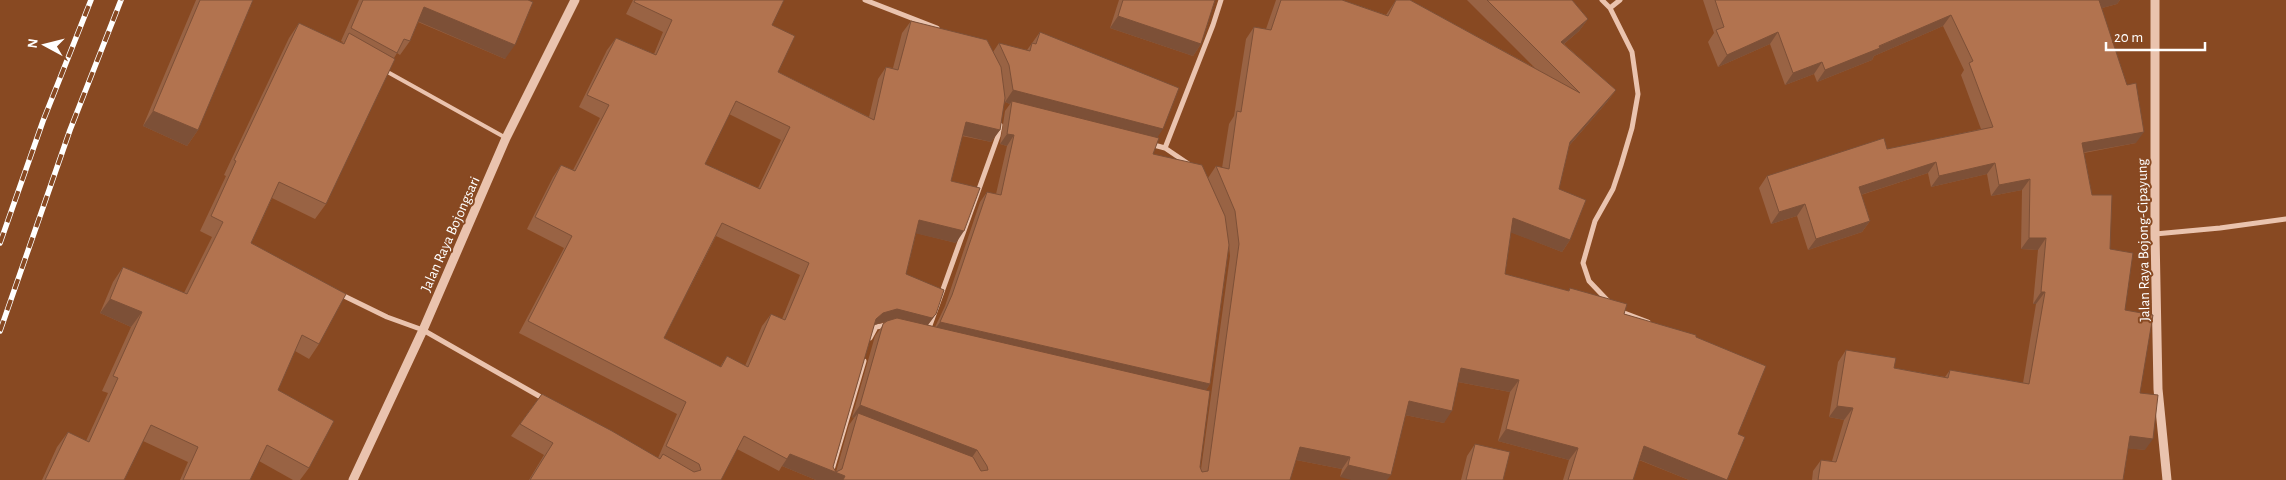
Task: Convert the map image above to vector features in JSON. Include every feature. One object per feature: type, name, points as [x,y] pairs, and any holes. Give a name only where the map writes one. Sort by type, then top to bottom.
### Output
[{"type":"street","name":"Jalan Raya Bojongsari","points":[[354,480],[506,138],[575,0]]},
{"type":"street","points":[[864,0],[944,30]]},
{"type":"street","points":[[1165,148],[1221,0]]},
{"type":"street","points":[[1602,0],[1610,8],[1632,52],[1638,94],[1632,128],[1621,165],[1613,189],[1595,221],[1583,263],[1589,281],[1618,310],[1653,324]]},
{"type":"street","points":[[1610,8],[1620,0]]},
{"type":"street","name":"Jalan Raya Bojong-Cipayung","points":[[2155,0],[2155,234],[2158,389],[2167,480]]},
{"type":"street","points":[[935,337],[922,334],[931,328],[998,136],[1000,121]]},
{"type":"street","points":[[1146,143],[1165,148],[1190,163],[1199,175]]},
{"type":"street","points":[[2155,234],[2286,219]]},
{"type":"street","points":[[334,291],[387,317],[422,330],[551,402]]},
{"type":"street","points":[[869,344],[871,334],[876,328],[884,325],[892,326]]},
{"type":"street","points":[[829,480],[866,353]]},
{"type":"street","points":[[848,420],[857,423]]},
{"type":"lane","points":[[379,67],[506,138]]},
{"type":"building","points":[[200,0],[253,0],[198,130],[153,111]]},
{"type":"building","points":[[363,0],[528,0],[533,2],[515,45],[424,7],[410,41],[404,39],[397,53],[351,28]]},
{"type":"building","points":[[635,0],[784,0],[772,25],[795,36],[778,72],[874,120],[886,67],[898,70],[911,21],[987,40],[1001,67],[1005,98],[1000,130],[966,122],[951,181],[980,188],[964,231],[919,220],[906,274],[944,290],[936,314],[932,318],[897,309],[883,313],[876,319],[833,467],[836,472],[842,469],[858,413],[973,457],[981,471],[988,470],[977,450],[860,405],[883,324],[897,318],[1210,391],[1200,467],[1202,472],[1208,471],[1239,244],[1235,211],[1216,166],[1229,169],[1237,111],[1241,112],[1254,27],[1271,30],[1281,0],[1342,0],[1388,16],[1396,0],[1410,0],[1580,93],[1487,0],[1572,0],[1588,19],[1561,42],[1616,90],[1570,142],[1559,189],[1586,200],[1570,240],[1513,218],[1505,274],[1569,291],[1570,288],[1627,304],[1624,314],[1696,335],[1696,337],[1766,366],[1738,434],[1745,437],[1727,480],[1644,446],[1633,480],[1568,480],[1578,448],[1506,429],[1519,380],[1461,368],[1452,411],[1409,401],[1391,475],[1348,465],[1350,457],[1300,447],[1290,480],[843,480],[845,476],[790,454],[787,459],[744,436],[721,480],[530,480],[553,443],[520,424],[542,394],[660,459],[663,454],[694,472],[701,470],[699,464],[666,446],[686,402],[528,321],[572,236],[535,217],[561,165],[575,171],[609,105],[587,95],[616,38],[656,55],[672,20],[634,2]],"holes":[[[736,101],[790,127],[760,189],[705,164]],[[722,223],[809,263],[785,320],[771,314],[748,367],[727,356],[721,367],[664,338]]]},
{"type":"building","points":[[1123,0],[1215,0],[1201,44],[1118,16]]},
{"type":"building","points":[[1715,0],[2099,0],[2127,85],[2136,83],[2144,132],[2082,143],[2092,195],[2112,195],[2110,249],[2133,253],[2125,310],[2153,315],[2140,393],[2158,395],[2153,439],[2130,436],[2123,480],[1818,480],[1821,460],[1836,462],[1853,408],[1837,406],[1846,350],[1896,358],[1894,368],[1948,378],[1950,370],[2029,384],[2045,292],[2041,292],[2046,238],[2029,238],[2030,179],[1999,185],[1995,163],[1939,176],[1936,162],[1859,187],[1870,221],[1816,239],[1805,204],[1779,212],[1767,176],[1884,138],[1887,149],[1993,127],[1969,63],[1973,61],[1951,15],[1879,46],[1880,48],[1825,70],[1822,62],[1793,73],[1778,32],[1727,55],[1716,30],[1724,27]]},
{"type":"building","points":[[299,23],[344,44],[349,33],[395,59],[326,204],[279,182],[251,243],[346,294],[319,344],[302,335],[278,390],[334,421],[309,468],[267,445],[250,480],[183,480],[198,447],[151,425],[124,480],[45,480],[68,432],[89,442],[118,378],[113,376],[142,312],[110,299],[123,267],[187,294],[223,222],[211,216],[236,161],[234,160]]},
{"type":"building","points":[[1040,32],[1179,88],[1163,129],[1013,90],[1009,65],[999,43],[1030,51],[1032,43],[1036,44]]},
{"type":"building","points":[[1012,101],[1159,138],[1153,154],[1202,165],[1225,216],[1229,245],[1210,384],[940,322],[952,295],[987,192],[1001,195],[1014,135],[1007,134]]},
{"type":"building","points":[[1475,444],[1510,452],[1503,480],[1466,480]]},
{"type":"railway","points":[[0,243],[43,121],[91,0]]},
{"type":"railway","points":[[0,331],[70,130],[121,0]]}]
